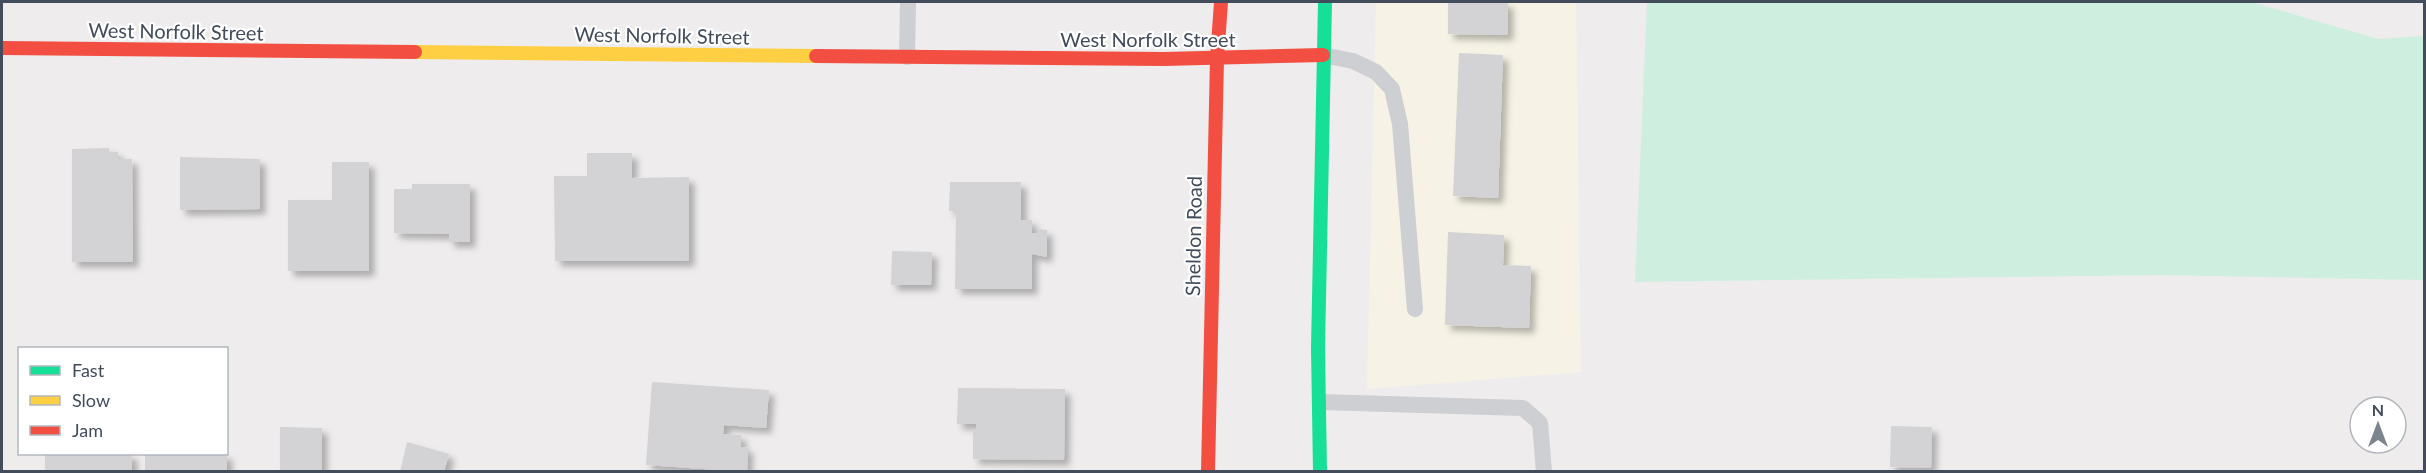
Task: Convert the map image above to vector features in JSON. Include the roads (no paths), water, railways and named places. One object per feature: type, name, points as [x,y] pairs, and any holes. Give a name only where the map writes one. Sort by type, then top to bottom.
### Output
[{"type":"street","name":"Sheldon Road","points":[[1208,471],[1217,59],[1221,2]]},
{"type":"street","points":[[1320,471],[1318,348],[1325,2]]},
{"type":"street","name":"West Norfolk Street","points":[[2,48],[1217,59],[1323,55]]},
{"type":"lane","points":[[907,57],[908,2]]},
{"type":"lane","points":[[1323,55],[1353,61],[1376,72],[1392,89],[1400,124],[1415,309]]},
{"type":"lane","points":[[1320,402],[1523,408],[1540,423],[1544,471]]}]
